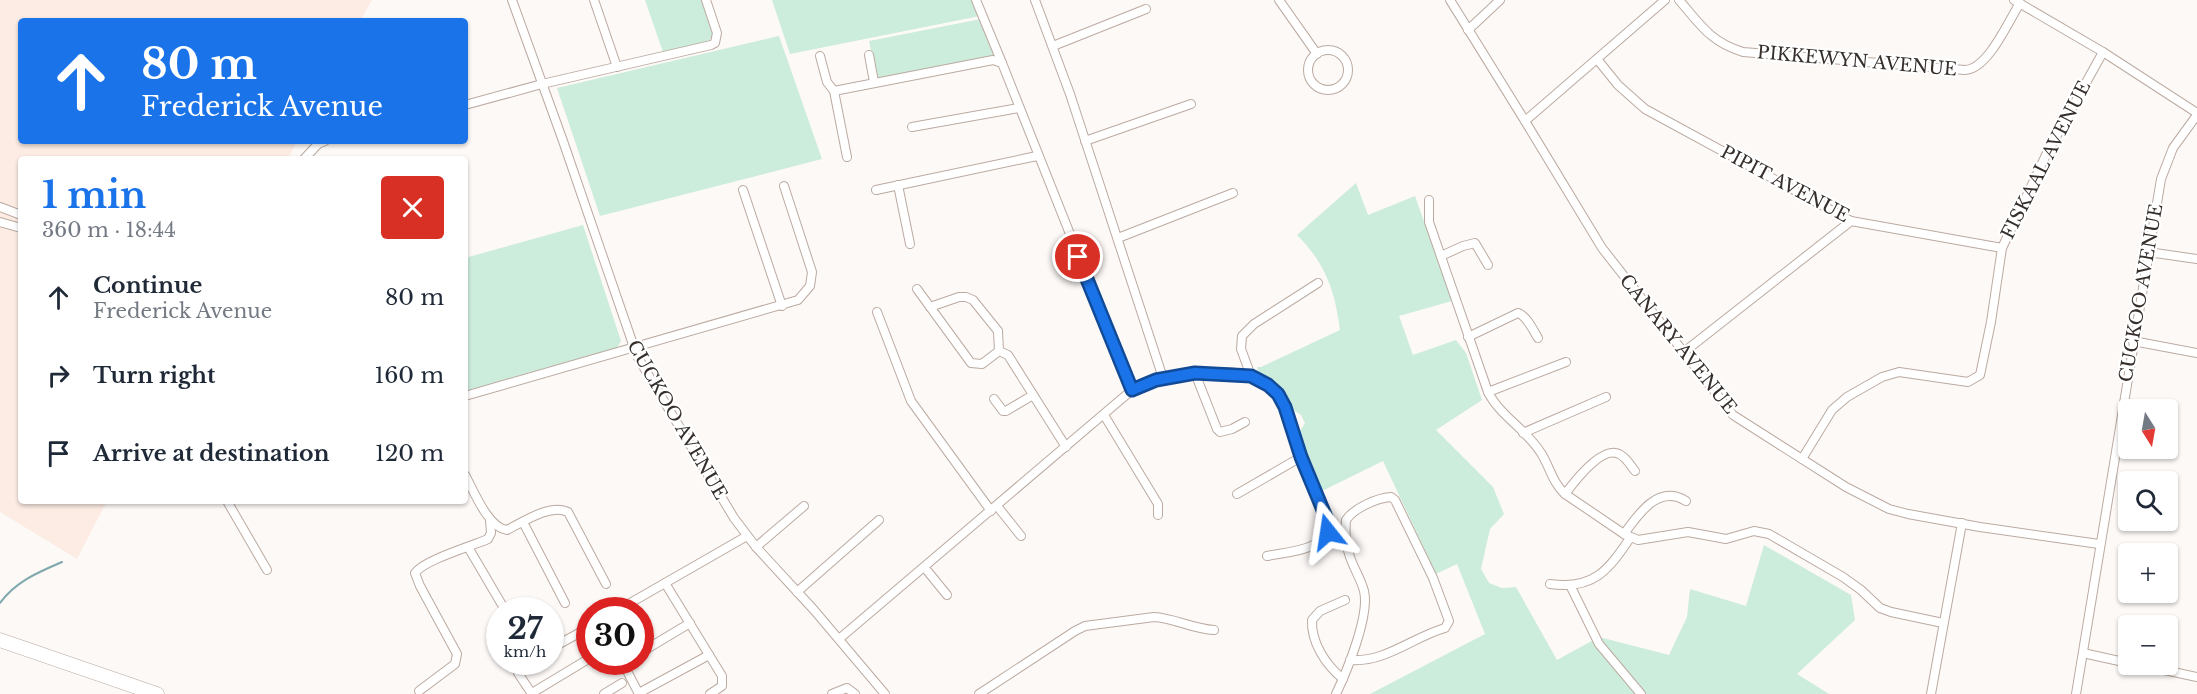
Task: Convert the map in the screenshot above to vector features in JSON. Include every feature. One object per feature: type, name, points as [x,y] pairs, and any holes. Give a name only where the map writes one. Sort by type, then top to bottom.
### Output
[{"type":"highway","points":[[0,640],[157,694]]},
{"type":"street","name":"CUCKOO AVENUE","points":[[512,0],[563,141],[633,349],[715,488],[747,536],[885,694]]},
{"type":"street","points":[[594,0],[617,67]]},
{"type":"street","points":[[468,104],[542,84],[716,43],[717,33],[706,0]]},
{"type":"street","points":[[976,0],[1132,390]]},
{"type":"street","points":[[1035,0],[1053,46],[1163,378]]},
{"type":"street","points":[[1279,0],[1317,54]]},
{"type":"street","name":"CANARY AVENUE","points":[[1450,0],[1602,248],[1733,415],[1802,459],[1884,507],[1900,513],[2099,544]]},
{"type":"street","points":[[1468,30],[1500,0]]},
{"type":"street","points":[[1525,121],[1665,0]]},
{"type":"street","name":"PIKKEWYN AVENUE","points":[[1678,0],[1719,43],[1743,52],[1965,70],[1973,70],[1983,62],[2017,2]]},
{"type":"street","points":[[2017,2],[2103,52],[2197,114]]},
{"type":"street","points":[[1053,46],[1146,9]]},
{"type":"street","points":[[1328,50],[1334,51],[1347,61],[1347,78],[1340,87],[1329,91],[1323,90],[1310,80],[1308,74],[1310,63],[1317,54],[1328,50]]},
{"type":"street","name":"FISKAAL AVENUE","points":[[1802,459],[1832,410],[1847,397],[1882,377],[1899,372],[1968,381],[1980,375],[2002,248],[2046,155],[2103,52]]},
{"type":"street","points":[[869,55],[874,82]]},
{"type":"street","points":[[820,56],[827,82],[834,91],[848,157]]},
{"type":"street","name":"PIPIT AVENUE","points":[[1597,59],[1618,85],[1645,109],[1851,221],[2002,248]]},
{"type":"street","points":[[834,91],[993,60],[1002,63]]},
{"type":"street","points":[[1085,141],[1191,104]]},
{"type":"street","points":[[912,126],[1019,108]]},
{"type":"street","name":"CUCKOO AVENUE","points":[[2076,694],[2161,178],[2173,148],[2197,114]]},
{"type":"street","points":[[307,156],[318,144]]},
{"type":"street","points":[[876,190],[1037,156]]},
{"type":"street","points":[[898,185],[910,244]]},
{"type":"street","points":[[468,395],[798,300],[810,286],[812,277],[784,186]]},
{"type":"street","points":[[743,190],[782,306]]},
{"type":"street","points":[[1118,238],[1233,193]]},
{"type":"street","points":[[1429,200],[1429,222],[1488,392],[1494,402],[1539,450],[1557,487],[1565,494],[1627,536],[1638,540],[1696,532],[1726,539],[1754,531],[1763,532],[1782,540],[1843,577],[1880,608],[1943,623]]},
{"type":"street","points":[[0,207],[18,213]]},
{"type":"street","points":[[1684,352],[1851,221]]},
{"type":"street","points":[[0,222],[18,227]]},
{"type":"street","points":[[1441,256],[1475,243],[1488,265]]},
{"type":"street","points":[[2148,252],[2197,259]]},
{"type":"street","points":[[1251,376],[1241,349],[1242,336],[1254,324],[1318,283]]},
{"type":"street","points":[[917,289],[971,363],[978,366],[999,351]]},
{"type":"street","points":[[930,307],[958,297],[973,300],[998,331],[999,351]]},
{"type":"street","points":[[877,312],[911,401],[994,509],[1021,536]]},
{"type":"street","points":[[1468,337],[1518,313],[1522,314],[1538,338]]},
{"type":"street","points":[[2133,341],[2197,353]]},
{"type":"street","points":[[999,351],[1008,355],[1066,447]]},
{"type":"street","points":[[1488,392],[1566,362]]},
{"type":"street","points":[[1195,373],[1220,432],[1226,432],[1245,422]]},
{"type":"street","points":[[839,639],[1132,390],[1145,383],[1163,378],[1195,373],[1251,376],[1268,385],[1278,394],[1328,522],[1328,532],[1320,541],[1307,548],[1267,556]]},
{"type":"street","points":[[994,399],[1002,411],[1006,411],[1033,395]]},
{"type":"street","points":[[1523,433],[1606,397]]},
{"type":"street","points":[[1104,415],[1158,504],[1158,515]]},
{"type":"street","points":[[1565,494],[1591,464],[1609,453],[1617,452],[1635,471]]},
{"type":"street","points":[[1237,494],[1301,457]]},
{"type":"street","points":[[468,480],[490,520],[500,529],[507,530],[554,510],[568,512],[606,584]]},
{"type":"street","points":[[1550,584],[1570,585],[1596,578],[1604,573],[1642,512],[1658,498],[1676,495],[1686,501]]},
{"type":"street","points":[[1336,694],[1350,660],[1366,600],[1360,578],[1349,556],[1346,526],[1349,515],[1385,497],[1391,497],[1395,500],[1437,587],[1449,621],[1445,628],[1390,652],[1374,658],[1350,660]]},
{"type":"street","points":[[229,504],[267,570]]},
{"type":"street","points":[[756,547],[804,506]]},
{"type":"street","points":[[797,592],[879,519]]},
{"type":"street","points":[[419,691],[454,664],[457,654],[415,573],[429,562],[488,539],[491,533],[490,520]]},
{"type":"street","points":[[523,522],[565,603]]},
{"type":"street","points":[[1931,694],[1962,523]]},
{"type":"street","points":[[641,597],[747,536]]},
{"type":"street","points":[[468,547],[497,597]]},
{"type":"street","points":[[925,568],[947,595]]},
{"type":"street","points":[[665,583],[722,676],[723,681],[719,689],[710,694]]},
{"type":"street","points":[[1570,585],[1599,644],[1641,694]]},
{"type":"street","points":[[1343,679],[1325,660],[1313,632],[1312,620],[1320,611],[1345,600]]},
{"type":"street","points":[[980,694],[1064,637],[1085,626],[1162,617],[1200,629],[1214,630]]},
{"type":"street","points":[[654,645],[690,623]]},
{"type":"street","points":[[2083,653],[2118,661]]},
{"type":"street","points":[[629,675],[639,694],[709,655]]},
{"type":"street","points":[[519,675],[532,694],[576,667]]},
{"type":"street","points":[[2178,673],[2197,677]]},
{"type":"street","points":[[604,694],[622,683]]},
{"type":"street","points":[[832,694],[847,688],[855,694]]},
{"type":"shaded area","points":[[0,0],[372,0],[362,18],[18,18],[18,144],[296,144],[290,156],[18,156],[18,504],[105,504],[77,559],[0,512]]},
{"type":"green space","points":[[645,0],[702,0],[714,34],[707,43],[663,52]]},
{"type":"green space","points":[[772,0],[979,0],[985,15],[790,54]]},
{"type":"green space","points":[[981,19],[995,56],[879,78],[876,75],[869,41]]},
{"type":"green space","points":[[779,36],[822,159],[600,216],[557,88]]},
{"type":"green space","points":[[1356,183],[1368,215],[1415,196],[1452,301],[1399,316],[1413,355],[1456,340],[1466,353],[1482,400],[1436,430],[1493,487],[1504,514],[1490,529],[1481,569],[1489,583],[1502,588],[1516,587],[1557,660],[1599,637],[1669,655],[1687,617],[1690,589],[1746,606],[1764,545],[1851,595],[1855,620],[1797,674],[1829,694],[1370,694],[1485,634],[1457,564],[1436,574],[1383,461],[1322,491],[1299,433],[1305,423],[1301,415],[1293,410],[1283,391],[1258,372],[1257,367],[1340,330],[1332,290],[1327,278],[1315,256],[1297,235]]},
{"type":"green space","points":[[583,225],[621,341],[617,348],[468,390],[468,257]]},
{"type":"waterway","points":[[0,603],[21,583],[62,562]]},
{"type":"route","points":[[1078,257],[1132,390],[1156,380],[1195,373],[1238,374],[1261,380],[1278,394],[1328,522],[1328,532]]}]
